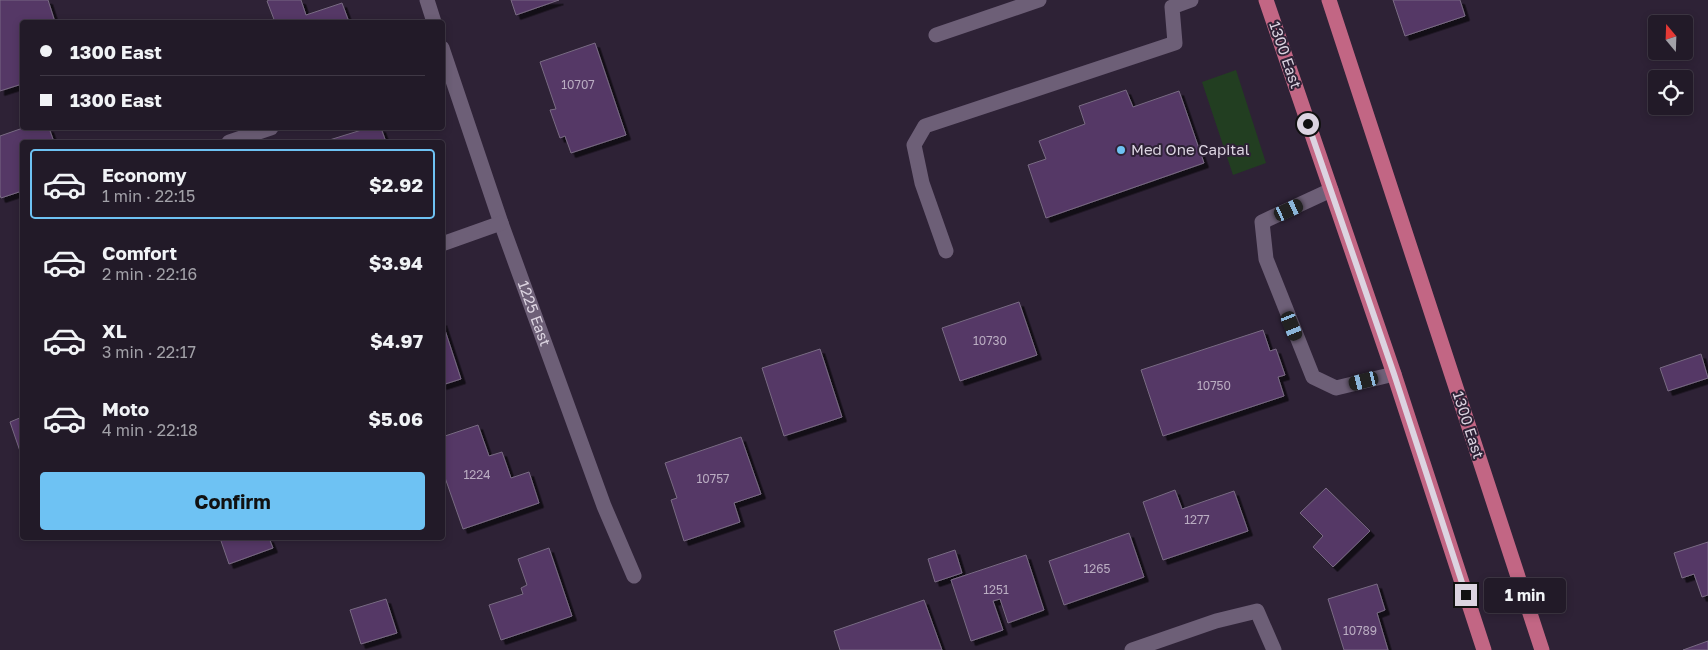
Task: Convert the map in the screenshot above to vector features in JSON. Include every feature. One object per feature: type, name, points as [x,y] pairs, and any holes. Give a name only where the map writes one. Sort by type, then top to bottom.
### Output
[{"type":"main road","name":"1300 East","points":[[1266,0],[1394,374],[1484,650]]},
{"type":"main road","name":"1300 East","points":[[1329,0],[1542,650]]},
{"type":"street","points":[[427,0],[433,20]]},
{"type":"street","points":[[936,35],[1039,0]]},
{"type":"street","points":[[946,251],[922,183],[914,145],[924,126],[1175,43],[1171,4],[1192,0]]},
{"type":"street","name":"1225 East","points":[[445,65],[604,506],[634,576]]},
{"type":"street","points":[[235,140],[264,130]]},
{"type":"street","points":[[1331,190],[1262,222],[1266,259],[1313,377],[1336,388],[1394,374]]},
{"type":"street","points":[[445,243],[501,223]]},
{"type":"street","points":[[1132,650],[1216,621],[1257,611],[1274,650]]},
{"type":"green space","points":[[1236,70],[1266,163],[1233,175],[1202,82]]},
{"type":"building","points":[[0,0],[48,0],[54,20],[20,20],[20,85],[0,91]]},
{"type":"building","points":[[301,0],[306,15],[342,3],[348,20],[274,20],[267,1]]},
{"type":"building","points":[[511,0],[559,0],[516,15]]},
{"type":"building","points":[[1393,0],[1460,0],[1465,16],[1405,36]]},
{"type":"building","points":[[595,43],[626,135],[571,153],[565,136],[560,138],[550,110],[556,109],[540,62]]},
{"type":"building","name":"Med One Capital","points":[[1126,90],[1133,107],[1179,91],[1204,163],[1046,218],[1028,165],[1046,159],[1039,141],[1085,124],[1079,106]]},
{"type":"building","points":[[20,129],[50,130],[53,140],[20,140],[20,192],[1,198],[0,195],[0,136]]},
{"type":"building","points":[[362,130],[382,130],[385,140],[329,140]]},
{"type":"building","points":[[1019,302],[1037,355],[960,381],[942,328]]},
{"type":"building","points":[[445,330],[461,379],[445,384]]},
{"type":"building","points":[[1263,330],[1270,351],[1276,349],[1285,375],[1278,377],[1284,396],[1163,436],[1141,370]]},
{"type":"building","points":[[820,349],[842,417],[784,436],[762,368]]},
{"type":"building","points":[[1701,354],[1708,378],[1668,391],[1660,368]]},
{"type":"building","points":[[20,418],[20,451],[10,422]]},
{"type":"building","points":[[478,425],[489,456],[502,452],[511,478],[529,472],[539,503],[463,529],[445,478],[445,436]]},
{"type":"building","points":[[741,437],[761,494],[734,503],[740,522],[684,541],[671,500],[677,498],[665,463]]},
{"type":"building","points":[[1326,488],[1370,531],[1333,567],[1313,547],[1323,536],[1300,513]]},
{"type":"building","points":[[1175,490],[1182,509],[1234,491],[1248,531],[1163,560],[1143,502]]},
{"type":"building","points":[[1129,533],[1144,577],[1064,605],[1049,561]]},
{"type":"building","points":[[221,540],[270,540],[273,548],[229,564]]},
{"type":"building","points":[[1708,542],[1708,595],[1702,597],[1694,574],[1682,578],[1674,553]]},
{"type":"building","points":[[549,548],[572,616],[501,640],[489,605],[523,594],[521,588],[527,585],[518,559]]},
{"type":"building","points":[[955,550],[962,573],[935,582],[928,559]]},
{"type":"building","points":[[1026,555],[1044,610],[1008,623],[1000,599],[993,601],[1003,630],[971,641],[951,580]]},
{"type":"building","points":[[1377,584],[1385,610],[1377,613],[1388,650],[1344,650],[1328,599]]},
{"type":"building","points":[[386,599],[397,633],[361,644],[350,610]]},
{"type":"building","points":[[924,600],[942,650],[840,650],[834,631]]},
{"type":"building","points":[[1708,641],[1708,650],[1683,650]]},
{"type":"place","name":"Med One Capital","points":[[1121,150]]},
{"type":"route","points":[[1308,124],[1394,374],[1466,595]]}]
